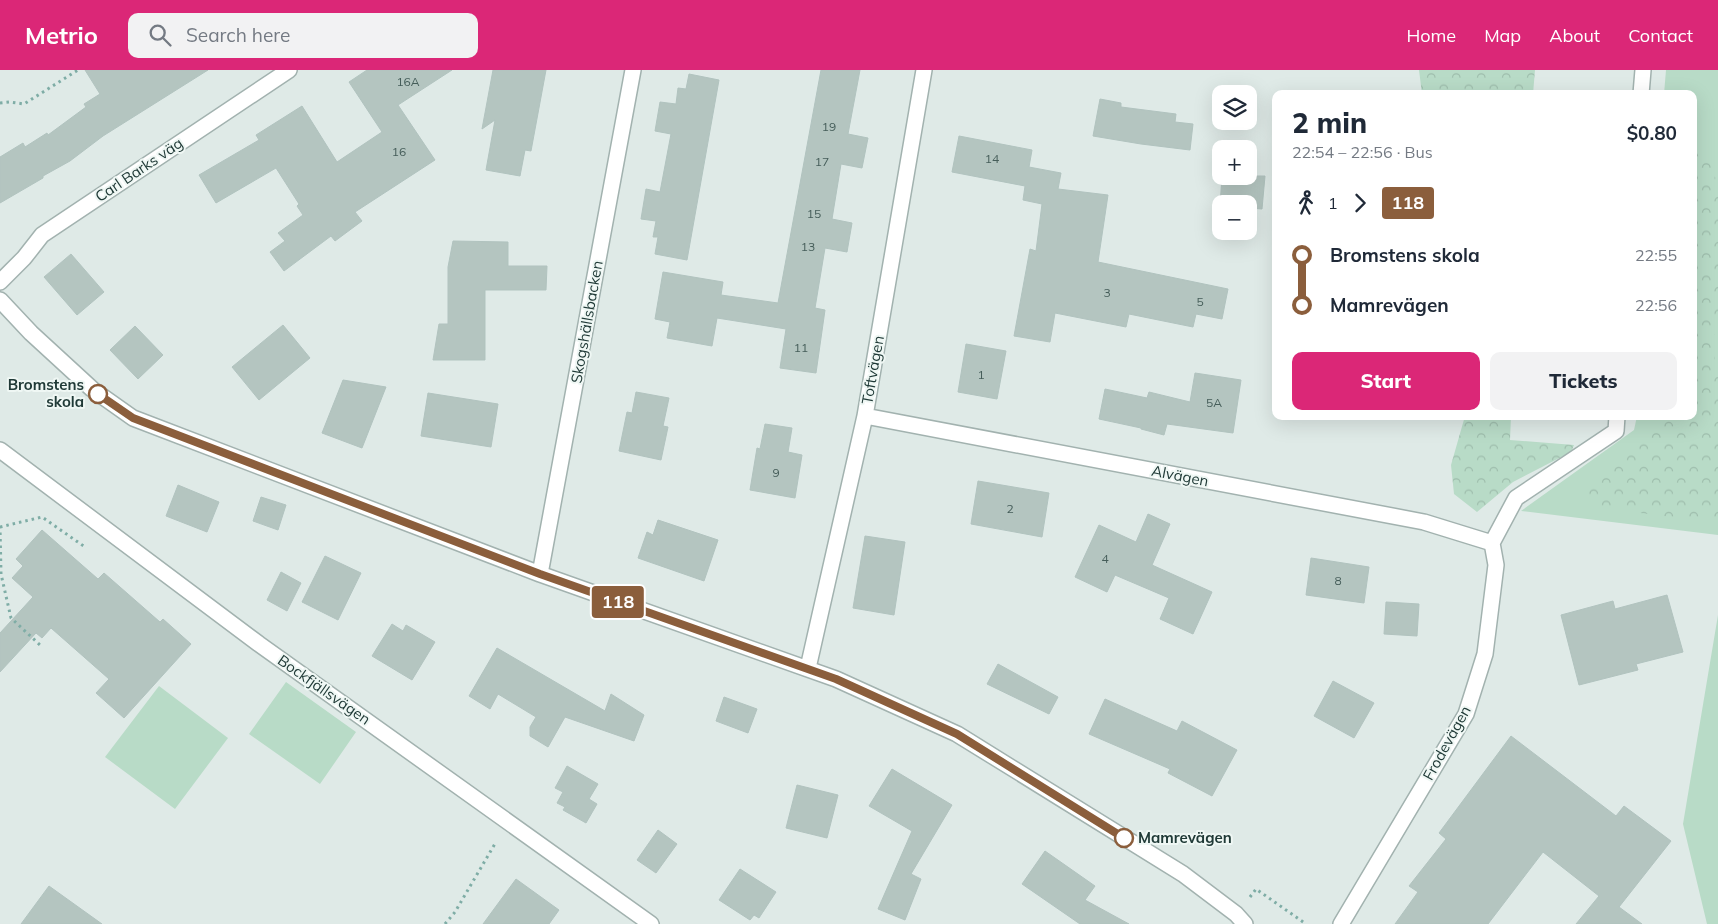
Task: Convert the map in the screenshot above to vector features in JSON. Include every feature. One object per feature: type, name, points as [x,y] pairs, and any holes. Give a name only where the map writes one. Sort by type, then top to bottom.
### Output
[{"type":"street","name":"Carl Barks väg","points":[[0,282],[24,258],[42,235],[289,70]]},
{"type":"street","name":"Skogshällsbacken","points":[[540,574],[633,70]]},
{"type":"street","name":"Toftvägen","points":[[808,668],[865,416],[924,70]]},
{"type":"street","points":[[1641,90],[1643,70]]},
{"type":"street","points":[[0,300],[31,333],[92,390],[133,418],[540,574],[808,668],[957,734],[1183,874],[1236,914],[1245,924]]},
{"type":"street","name":"Alvägen","points":[[865,416],[1424,522],[1492,543]]},
{"type":"street","points":[[1492,543],[1516,498],[1616,431],[1617,420]]},
{"type":"street","name":"Bockfjällsvägen","points":[[0,450],[259,644],[651,924]]},
{"type":"street","name":"Frodevägen","points":[[1341,924],[1466,714],[1485,654],[1496,565],[1492,543]]},
{"type":"path","points":[[0,102],[24,104],[78,70]]},
{"type":"path","points":[[40,645],[11,618],[1,574],[0,527],[42,517],[85,547]]},
{"type":"path","points":[[445,924],[455,912],[509,822]]},
{"type":"path","points":[[1256,889],[1306,924]]},
{"type":"green space","points":[[1419,70],[1535,70],[1533,90],[1422,90]]},
{"type":"green space","points":[[1666,70],[1718,70],[1718,535],[1521,511],[1634,430],[1636,420],[1697,420],[1697,90],[1664,90]]},
{"type":"green space","points":[[1697,152],[1712,161],[1718,192],[1718,326],[1712,340],[1718,378],[1718,523],[1586,506],[1586,491],[1656,429],[1657,420],[1697,420]]},
{"type":"green space","points":[[1464,420],[1511,420],[1510,440],[1574,445],[1571,452],[1513,482],[1477,512],[1454,494],[1451,465]]},
{"type":"green space","points":[[1718,615],[1718,924],[1707,924],[1683,824]]},
{"type":"green space","points":[[286,682],[356,732],[320,784],[249,734]]},
{"type":"green space","points":[[159,686],[228,738],[175,809],[105,757]]},
{"type":"building","points":[[85,70],[208,70],[103,136],[70,161],[0,203],[0,157],[23,143],[25,147],[47,133],[48,135],[86,107],[84,104],[100,94]]},
{"type":"building","points":[[367,70],[452,70],[398,105],[435,160],[355,212],[362,221],[335,241],[331,236],[284,271],[270,252],[285,241],[278,233],[303,215],[297,206],[299,204],[276,168],[216,203],[199,175],[259,140],[256,135],[302,106],[337,162],[382,132],[349,82]]},
{"type":"building","points":[[493,70],[546,70],[531,151],[525,150],[520,176],[486,170],[495,120],[482,129]]},
{"type":"building","points":[[821,70],[860,70],[848,134],[868,138],[862,168],[841,164],[832,219],[852,223],[847,252],[825,248],[815,308],[825,310],[816,373],[780,368],[786,329],[717,318],[712,346],[667,338],[670,322],[655,319],[663,272],[723,282],[721,295],[778,303]]},
{"type":"building","points":[[689,74],[719,80],[687,260],[655,254],[658,237],[653,237],[656,221],[641,219],[646,189],[660,192],[671,134],[655,131],[660,102],[676,104],[678,88],[686,89]]},
{"type":"building","points":[[1100,99],[1121,103],[1121,107],[1176,114],[1175,122],[1193,124],[1190,150],[1093,136]]},
{"type":"building","points":[[959,136],[1032,150],[1029,167],[1061,173],[1058,189],[1108,195],[1098,262],[1228,289],[1222,319],[1196,314],[1193,327],[1129,314],[1126,327],[1055,313],[1050,342],[1014,336],[1030,249],[1036,251],[1042,204],[1023,200],[1025,186],[952,172]]},
{"type":"building","points":[[1257,176],[1265,176],[1262,209],[1257,209],[1257,195],[1221,195],[1221,185],[1257,185]]},
{"type":"building","points":[[453,241],[508,242],[508,266],[547,266],[546,290],[485,290],[485,360],[433,360],[439,324],[448,324],[448,267]]},
{"type":"building","points":[[71,254],[104,292],[77,315],[44,277]]},
{"type":"building","points":[[283,325],[310,358],[259,400],[232,367]]},
{"type":"building","points":[[135,326],[163,355],[138,379],[110,350]]},
{"type":"building","points":[[966,344],[1006,351],[997,399],[958,392]]},
{"type":"building","points":[[1195,373],[1241,380],[1233,433],[1167,424],[1164,435],[1099,419],[1105,389],[1147,398],[1149,392],[1190,402]]},
{"type":"building","points":[[343,380],[386,387],[362,448],[322,433]]},
{"type":"building","points":[[636,392],[669,398],[663,426],[668,427],[661,460],[619,451],[627,412],[632,413]]},
{"type":"building","points":[[428,393],[498,404],[491,447],[421,436]]},
{"type":"building","points":[[765,424],[792,428],[788,452],[802,455],[795,498],[750,490],[757,448],[760,449]]},
{"type":"building","points":[[978,481],[1049,493],[1042,537],[971,524]]},
{"type":"building","points":[[178,485],[219,502],[207,532],[166,516]]},
{"type":"building","points":[[261,497],[286,505],[278,530],[253,521]]},
{"type":"building","points":[[1148,514],[1170,524],[1152,565],[1212,592],[1193,634],[1160,619],[1169,598],[1115,575],[1107,592],[1075,577],[1099,525],[1136,542]]},
{"type":"building","points":[[658,520],[718,540],[704,581],[638,558],[647,532],[653,535]]},
{"type":"building","points":[[42,530],[98,579],[104,573],[160,622],[163,619],[191,644],[124,718],[96,693],[109,679],[51,628],[42,638],[36,633],[0,672],[0,633],[33,597],[12,578],[23,566],[16,559]]},
{"type":"building","points":[[865,536],[905,542],[894,615],[853,608]]},
{"type":"building","points":[[325,556],[361,573],[338,620],[302,602]]},
{"type":"building","points":[[1311,558],[1369,567],[1364,603],[1306,595]]},
{"type":"building","points":[[281,572],[301,583],[287,611],[267,600]]},
{"type":"building","points":[[1667,595],[1683,652],[1636,664],[1638,670],[1579,685],[1561,615],[1613,601],[1615,609]]},
{"type":"building","points":[[1386,602],[1419,604],[1417,636],[1384,634]]},
{"type":"building","points":[[392,624],[403,631],[406,625],[435,642],[412,680],[372,656]]},
{"type":"building","points":[[497,648],[605,711],[611,694],[644,715],[634,741],[565,717],[548,747],[530,736],[530,727],[536,717],[498,694],[490,709],[469,696]]},
{"type":"building","points":[[998,664],[1058,697],[1049,714],[987,684]]},
{"type":"building","points":[[1333,681],[1374,703],[1354,738],[1314,716]]},
{"type":"building","points":[[724,697],[757,709],[748,733],[716,721]]},
{"type":"building","points":[[1105,699],[1177,731],[1182,721],[1237,750],[1212,796],[1168,773],[1170,769],[1089,734]]},
{"type":"building","points":[[1511,736],[1616,816],[1624,806],[1671,841],[1619,907],[1642,924],[1576,924],[1599,896],[1543,852],[1488,924],[1395,924],[1418,892],[1409,886],[1446,839],[1439,833]]},
{"type":"building","points":[[567,766],[598,784],[589,799],[597,804],[586,823],[563,810],[565,807],[557,803],[563,792],[555,788]]},
{"type":"building","points":[[892,769],[952,805],[911,874],[921,879],[905,920],[878,909],[912,831],[869,806]]},
{"type":"building","points":[[797,785],[838,795],[827,838],[786,828]]},
{"type":"building","points":[[658,830],[677,844],[656,873],[637,860]]},
{"type":"building","points":[[1045,851],[1095,886],[1085,900],[1129,924],[1080,924],[1022,884]]},
{"type":"building","points":[[740,869],[776,892],[759,918],[754,915],[750,920],[719,900]]},
{"type":"building","points":[[516,879],[559,910],[549,924],[483,924]]},
{"type":"building","points":[[49,886],[102,924],[21,924]]},
{"type":"bus line","name":"118","points":[[98,394],[133,418],[540,574],[836,679],[957,734],[1124,838]]},
{"type":"place","name":"Bromstens skola","points":[[98,394]]},
{"type":"place","name":"Mamrevägen","points":[[1124,838]]}]
